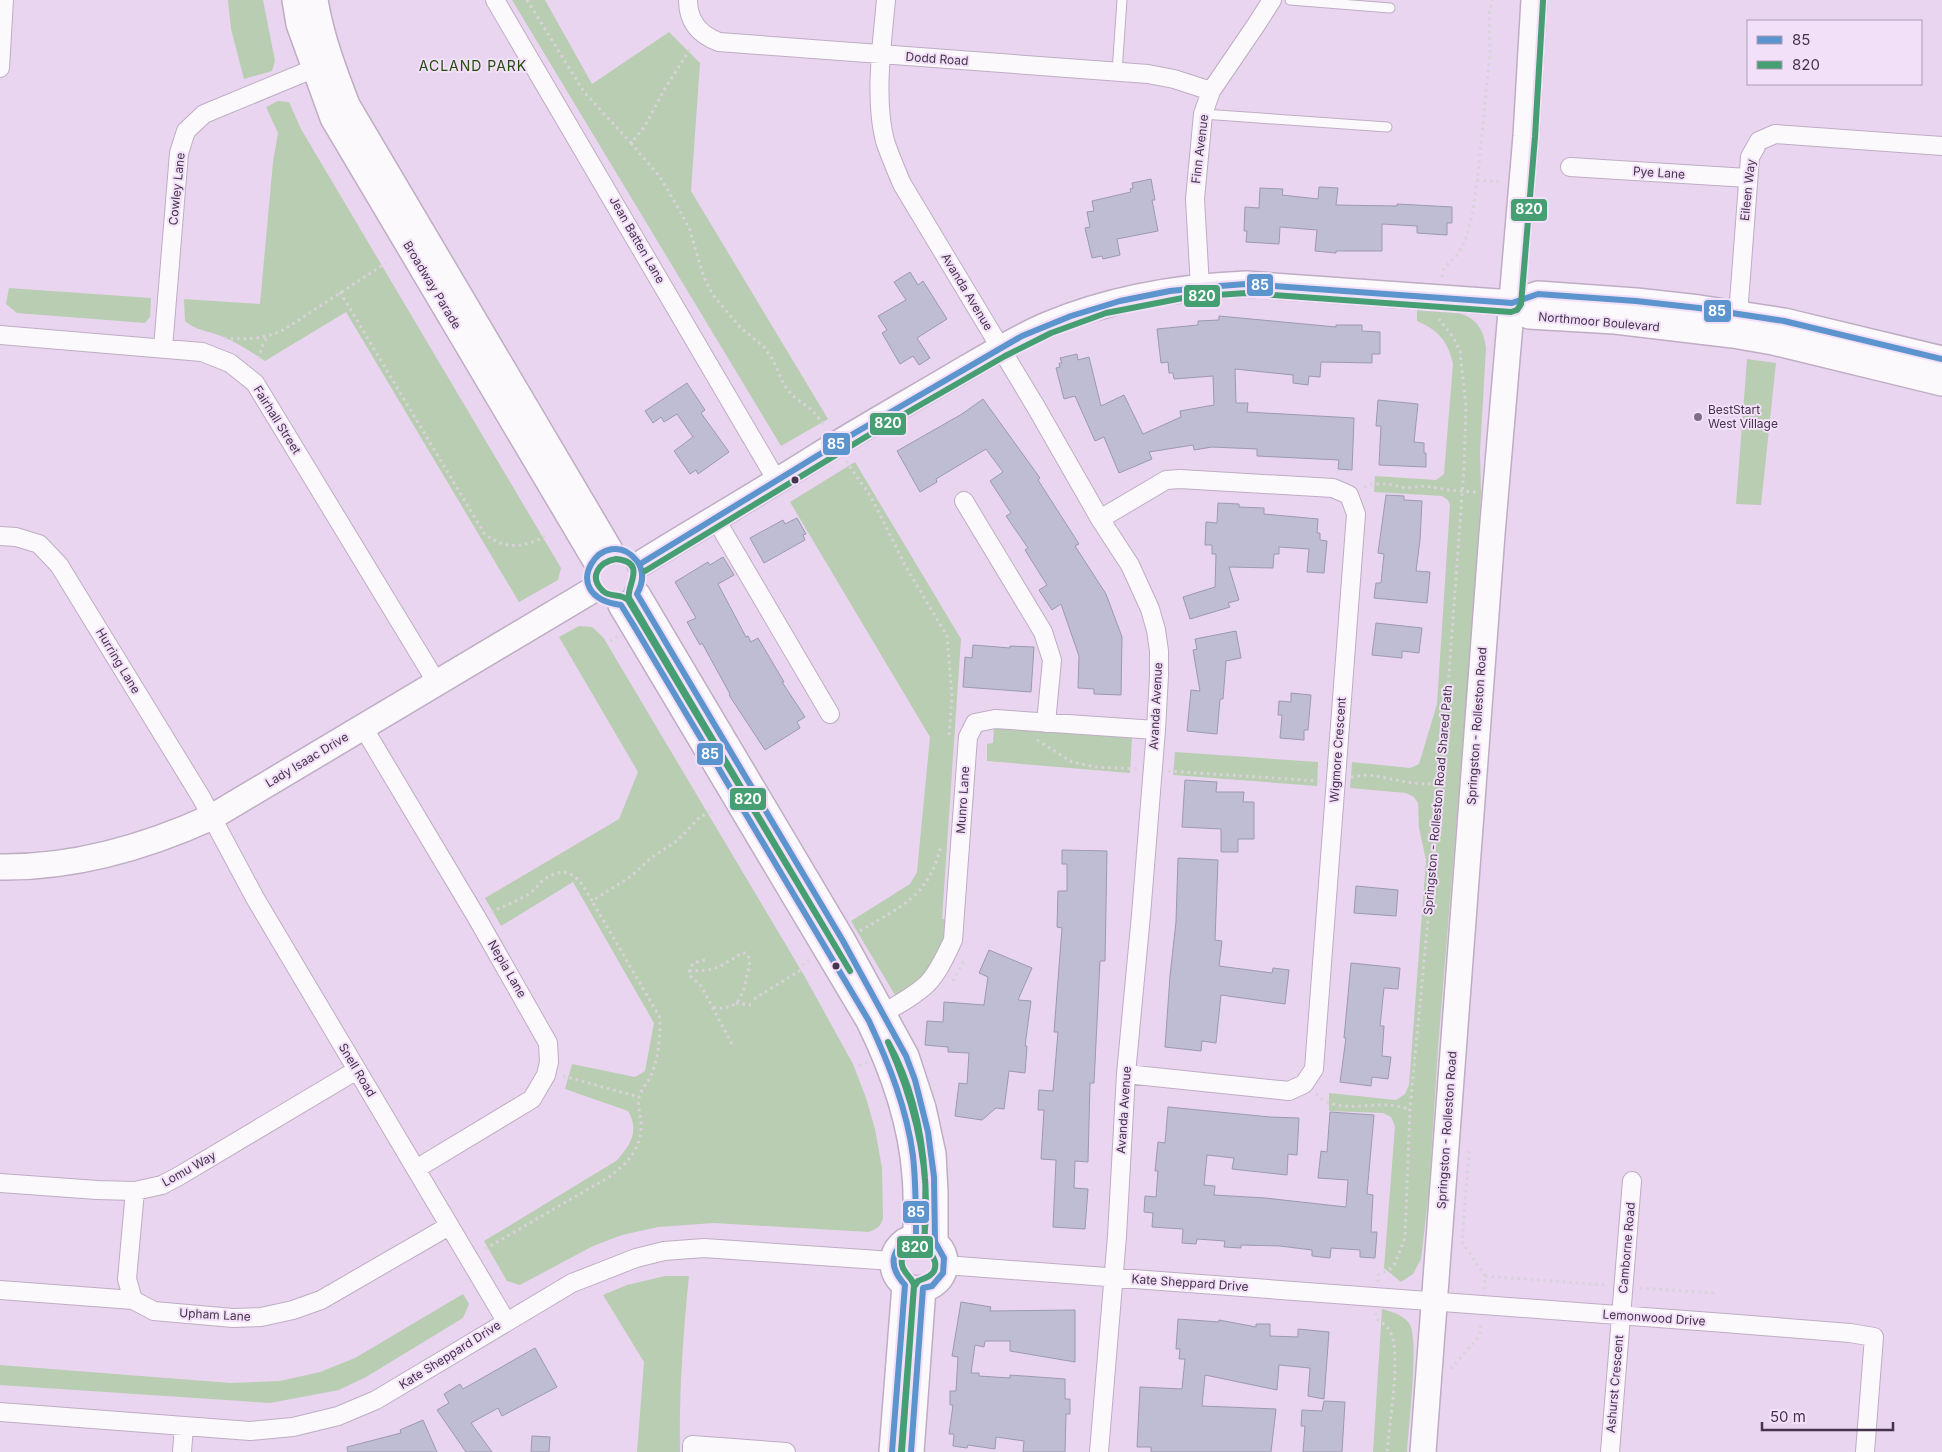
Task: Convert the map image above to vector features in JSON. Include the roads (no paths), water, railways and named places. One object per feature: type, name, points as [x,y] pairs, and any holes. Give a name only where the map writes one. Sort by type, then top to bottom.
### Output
[{"type":"street","points":[[0,68],[4,0]]},
{"type":"street","name":"Broadway Parade","points":[[295,0],[299,24],[323,65]]},
{"type":"street","name":"Broadway Parade","points":[[315,0],[323,65],[333,118],[602,554]]},
{"type":"street","name":"Jean Batten Lane","points":[[495,0],[777,482]]},
{"type":"street","name":"Dodd Road","points":[[688,0],[691,17],[696,29],[707,38],[719,42],[1148,74],[1174,79],[1211,91]]},
{"type":"street","name":"Avanda Avenue","points":[[886,0],[882,55],[882,117],[885,140],[892,162],[902,184],[1001,348],[1100,519],[1130,565],[1150,609],[1159,651],[1156,730],[1126,1074],[1114,1277],[1099,1452]]},
{"type":"street","name":"Finn Avenue","points":[[1200,287],[1195,199],[1203,114],[1211,91],[1272,0]]},
{"type":"street","name":"Springston - Rolleston Road","points":[[1423,1452],[1492,534],[1526,136],[1534,0]]},
{"type":"street","name":"Cowley Lane","points":[[163,348],[179,153],[186,131],[204,114],[323,65]]},
{"type":"street","name":"Eileen Way","points":[[1735,324],[1750,157],[1759,141],[1775,134],[1942,146]]},
{"type":"street","name":"Pye Lane","points":[[1570,168],[1748,178]]},
{"type":"street","points":[[640,564],[777,482],[836,444],[1001,348],[1048,325],[1103,305],[1158,292],[1226,285],[1276,286],[1512,303]]},
{"type":"street","name":"Northmoor Boulevard","points":[[1512,303],[1538,294],[1636,301],[1735,324],[1827,354],[1942,383]]},
{"type":"street","name":"Northmoor Boulevard","points":[[1735,324],[1784,321],[1942,359]]},
{"type":"street","name":"Fairhall Street","points":[[0,335],[202,352],[230,363],[256,383],[437,683]]},
{"type":"street","name":"Wigmore Crescent","points":[[1100,519],[1166,480],[1180,479],[1333,488],[1349,495],[1356,514],[1314,1069],[1304,1084],[1288,1091],[1126,1074]]},
{"type":"street","points":[[964,501],[1043,632],[1052,660],[1046,723]]},
{"type":"street","points":[[715,518],[830,714]]},
{"type":"street","name":"Hurring Lane","points":[[0,536],[16,537],[39,544],[59,565],[212,817]]},
{"type":"street","points":[[622,550],[632,555],[640,564],[643,579],[629,599],[604,603],[591,591],[587,574],[589,566],[602,554],[622,550]]},
{"type":"street","name":"Lady Isaac Drive","points":[[0,867],[53,864],[92,857],[149,843],[212,817],[591,591]]},
{"type":"street","points":[[629,599],[876,1017],[908,1126],[925,1240]]},
{"type":"street","name":"Munro Lane","points":[[876,1017],[928,983],[952,940],[967,745],[974,724],[995,719],[1156,730]]},
{"type":"street","name":"Nepia Lane","points":[[363,727],[477,918],[548,1043],[549,1062],[547,1072],[540,1089],[532,1099],[416,1169]]},
{"type":"street","name":"Snell Road","points":[[212,817],[255,898],[506,1321]]},
{"type":"street","name":"Lomu Way","points":[[0,1183],[135,1191],[162,1185],[357,1070]]},
{"type":"street","name":"Camborne Road","points":[[1621,1315],[1632,1181]]},
{"type":"street","points":[[0,1290],[133,1300],[127,1279],[135,1191]]},
{"type":"street","name":"Upham Lane","points":[[133,1300],[154,1311],[233,1318],[261,1317],[293,1310],[321,1300],[449,1226]]},
{"type":"street","points":[[909,1239],[925,1240],[942,1252],[945,1265],[943,1273],[932,1286],[914,1287],[895,1274],[893,1260],[898,1247],[909,1239]]},
{"type":"street","name":"Kate Sheppard Drive","points":[[0,1412],[250,1431],[293,1427],[338,1416],[376,1400],[572,1283],[628,1260],[664,1250],[704,1248],[893,1260]]},
{"type":"street","name":"Kate Sheppard Drive","points":[[945,1265],[1434,1301]]},
{"type":"street","points":[[892,1452],[914,1287]]},
{"type":"street","points":[[911,1452],[914,1287]]},
{"type":"street","name":"Lemonwood Drive","points":[[1434,1301],[1850,1333],[1874,1337],[1865,1452]]},
{"type":"street","name":"Ashurst Crescent","points":[[1610,1452],[1621,1315]]},
{"type":"street","points":[[182,1452],[184,1426]]},
{"type":"street","points":[[692,1452],[692,1445],[786,1452]]},
{"type":"lane","points":[[1117,72],[1122,0]]},
{"type":"lane","points":[[1290,0],[1390,8]]},
{"type":"lane","points":[[1203,114],[1387,127]]},
{"type":"place","name":"BestStart West Village","points":[[1698,417]]},
{"type":"district","name":"ACLAND PARK","points":[[473,66]]}]
